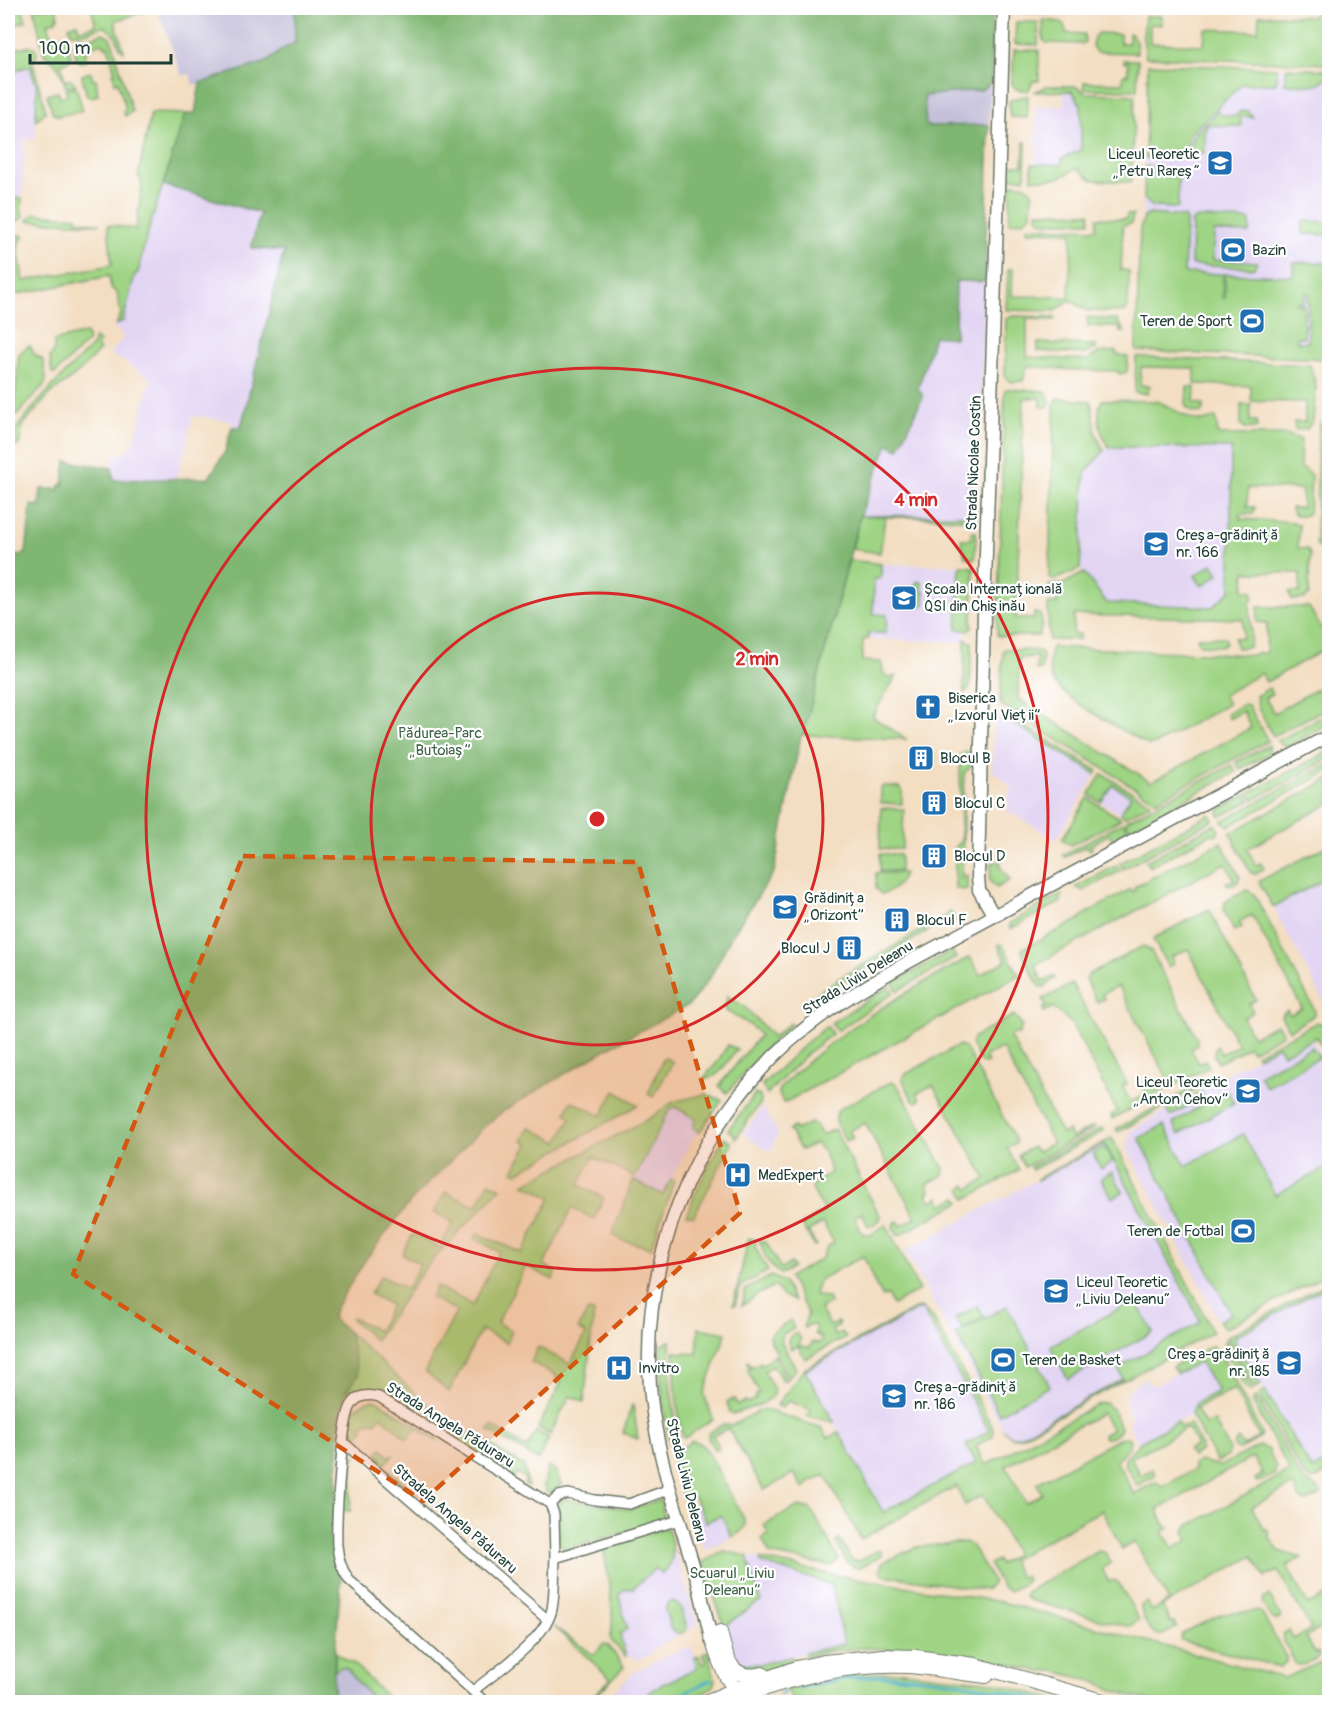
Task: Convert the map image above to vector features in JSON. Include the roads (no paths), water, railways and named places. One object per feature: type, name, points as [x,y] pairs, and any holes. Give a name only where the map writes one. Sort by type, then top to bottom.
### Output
[{"type":"highway","points":[[717,1636],[732,1667],[747,1676],[764,1674],[818,1659],[874,1653],[975,1665],[1106,1702]]},
{"type":"highway","points":[[717,1636],[732,1692]]},
{"type":"highway","points":[[697,1702],[716,1691],[720,1682],[717,1636]]},
{"type":"highway","points":[[706,1702],[781,1672],[824,1662],[863,1657],[911,1657]]},
{"type":"highway","points":[[717,1702],[732,1692],[854,1668],[908,1666],[1023,1680]]},
{"type":"main road","name":"Strada Nicolae Costin","points":[[994,916],[979,890],[978,876],[984,613],[1004,8]]},
{"type":"main road","name":"Strada Liviu Deleanu","points":[[717,1636],[670,1489],[656,1430],[650,1342],[660,1263],[669,1232],[688,1180],[734,1104],[753,1079],[789,1043],[822,1016],[866,987],[1329,735]]},
{"type":"street","name":"Strada Angela Păduraru","points":[[485,1702],[349,1580],[344,1572],[337,1545],[343,1442],[348,1415],[353,1403],[366,1395],[379,1397],[550,1504]]},
{"type":"street","name":"Stradela Angela Păduraru","points":[[343,1442],[548,1620]]},
{"type":"street","points":[[473,1691],[545,1628],[552,1609],[555,1558],[554,1514],[550,1504],[559,1496],[568,1494],[629,1504],[670,1489]]},
{"type":"street","points":[[555,1558],[680,1520]]},
{"type":"waterway","points":[[798,1688],[854,1678],[910,1677],[980,1686],[1050,1702]]},
{"type":"waterway","points":[[666,1702],[711,1680]]},
{"type":"waterway","points":[[780,1694],[785,1692]]},
{"type":"waterway","points":[[751,1702],[765,1698]]},
{"type":"place","name":"Liceul Teoretic „Petru Rareș“","points":[[1220,163]]},
{"type":"place","name":"Bazin","points":[[1233,250]]},
{"type":"place","name":"Teren de Sport","points":[[1252,321]]},
{"type":"place","name":"Creșa-grădiniță nr. 166","points":[[1156,544]]},
{"type":"place","name":"Școala Internațională QSI din Chișinău","points":[[904,598]]},
{"type":"place","name":"Biserica „Izvorul Vieții”","points":[[928,707]]},
{"type":"place","name":"Blocul B","points":[[921,758]]},
{"type":"place","name":"Blocul C","points":[[934,803]]},
{"type":"place","name":"Blocul D","points":[[934,856]]},
{"type":"place","name":"Grădinița „Orizont”","points":[[785,907]]},
{"type":"place","name":"Blocul F","points":[[897,920]]},
{"type":"place","name":"Blocul J","points":[[849,948]]},
{"type":"place","name":"Liceul Teoretic „Anton Cehov”","points":[[1248,1091]]},
{"type":"place","name":"MedExpert","points":[[738,1175]]},
{"type":"place","name":"Teren de Fotbal","points":[[1243,1231]]},
{"type":"place","name":"Liceul Teoretic „Liviu Deleanu“","points":[[1056,1291]]},
{"type":"place","name":"Teren de Basket","points":[[1003,1360]]},
{"type":"place","name":"Creșa-grădiniță nr. 185","points":[[1289,1363]]},
{"type":"place","name":"Invitro","points":[[619,1368]]},
{"type":"place","name":"Creșa-grădiniță nr. 186","points":[[894,1396]]},
{"type":"park label","name":"Pădurea-Parc „Butoiaș”","points":[[440,742]]},
{"type":"park label","name":"Scuarul „Liviu Deleanu”","points":[[732,1582]]}]
